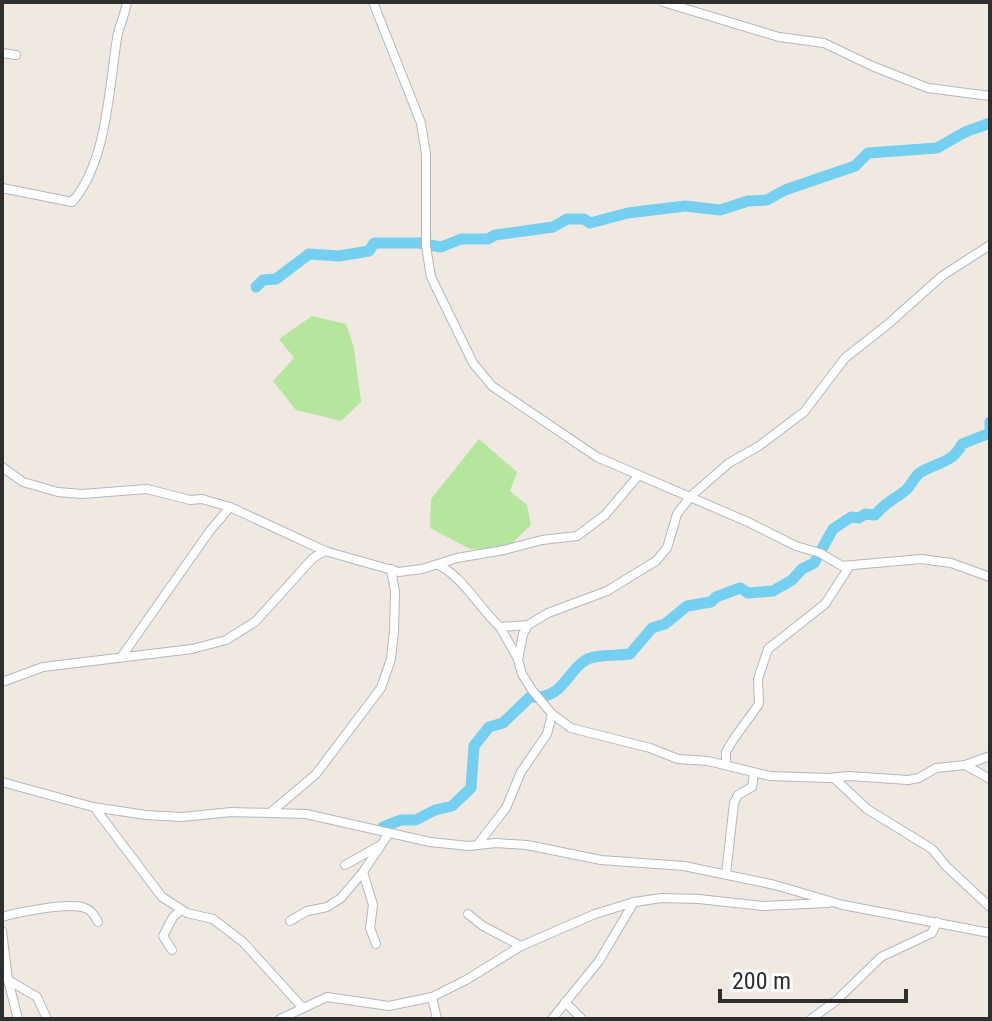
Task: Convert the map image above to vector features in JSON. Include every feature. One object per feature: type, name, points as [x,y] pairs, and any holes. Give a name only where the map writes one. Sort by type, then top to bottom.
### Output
[{"type":"street","points":[[2,188],[72,202],[77,197],[90,175],[98,151],[117,37],[127,2]]},
{"type":"street","points":[[373,2],[421,123],[426,154],[426,246],[431,277],[473,363],[492,386],[585,450],[796,546],[820,553],[837,564],[849,567],[921,559],[951,563],[990,577]]},
{"type":"street","points":[[663,2],[753,31],[824,43],[928,88],[990,96]]},
{"type":"street","points":[[2,53],[16,55]]},
{"type":"street","points":[[500,627],[528,625],[548,613],[607,591],[656,561],[667,548],[677,514],[691,496],[729,463],[759,446],[804,412],[845,358],[942,276],[990,245]]},
{"type":"street","points":[[2,467],[23,482],[58,492],[82,494],[147,489],[230,507],[325,551],[411,572],[457,558],[577,536],[605,515],[638,476]]},
{"type":"street","points":[[122,656],[230,507]]},
{"type":"street","points":[[2,682],[43,667],[204,647],[237,635],[255,622],[313,558],[325,551]]},
{"type":"street","points":[[439,565],[458,577],[480,607],[500,627],[518,657],[527,683],[552,714],[571,728],[650,748],[678,759],[726,764],[754,773],[790,777],[849,776],[914,780],[936,768],[965,765],[990,756]]},
{"type":"street","points":[[726,764],[726,752],[759,704],[758,679],[768,649],[825,604],[849,567]]},
{"type":"street","points":[[270,813],[316,774],[381,688],[391,659],[394,631],[395,592],[391,569]]},
{"type":"street","points":[[518,657],[528,625]]},
{"type":"street","points":[[478,844],[506,808],[521,772],[547,734],[552,714]]},
{"type":"street","points":[[547,734],[571,728]]},
{"type":"street","points":[[965,765],[990,779]]},
{"type":"street","points":[[726,874],[734,803],[738,795],[752,787],[754,773]]},
{"type":"street","points":[[834,778],[867,809],[932,849],[990,907]]},
{"type":"street","points":[[2,782],[93,807],[161,817],[231,812],[323,816],[451,845],[527,845],[601,860],[672,865],[775,885],[833,902],[990,933]]},
{"type":"street","points":[[93,807],[156,891],[181,910],[213,919],[243,942],[300,1008],[304,1019]]},
{"type":"street","points":[[290,921],[307,911],[327,907],[341,898],[389,833]]},
{"type":"street","points":[[345,865],[379,845]]},
{"type":"street","points":[[363,872],[372,901],[370,928],[376,944]]},
{"type":"street","points":[[280,1019],[327,997],[389,1006],[432,997],[521,946],[595,914],[634,902],[662,898],[699,899],[763,906],[833,902]]},
{"type":"street","points":[[552,1019],[599,961],[634,902]]},
{"type":"street","points":[[2,917],[41,908],[84,907],[92,912],[98,922]]},
{"type":"street","points":[[172,950],[163,936],[173,917],[181,910]]},
{"type":"street","points":[[468,914],[483,926],[521,946]]},
{"type":"street","points":[[811,1019],[837,1000],[881,957],[932,933],[937,922]]},
{"type":"street","points":[[2,931],[8,980],[18,1019]]},
{"type":"street","points":[[8,980],[37,997],[47,1019]]},
{"type":"street","points":[[432,997],[437,1019]]},
{"type":"street","points":[[565,1002],[582,1019]]},
{"type":"green space","points":[[312,316],[346,324],[354,348],[361,402],[341,421],[296,410],[273,381],[294,358],[279,339]]},
{"type":"green space","points":[[479,439],[517,472],[510,491],[527,505],[531,525],[507,548],[470,549],[430,528],[431,499]]},
{"type":"waterway","points":[[256,287],[263,280],[276,279],[309,254],[339,256],[369,251],[374,243],[419,243],[441,247],[461,239],[488,239],[495,235],[553,227],[567,219],[584,219],[590,223],[628,213],[685,206],[720,210],[748,201],[767,200],[785,190],[855,166],[868,153],[937,148],[965,132],[990,123]]},
{"type":"waterway","points":[[383,827],[401,820],[416,820],[435,810],[452,806],[471,788],[474,746],[489,727],[503,723],[530,697],[541,697],[557,690],[579,665],[590,658],[630,654],[652,628],[665,624],[687,606],[711,602],[740,588],[748,593],[773,591],[792,580],[802,569],[814,563],[833,529],[851,517],[875,515],[905,491],[921,472],[949,458],[962,444],[990,433],[990,422]]}]
